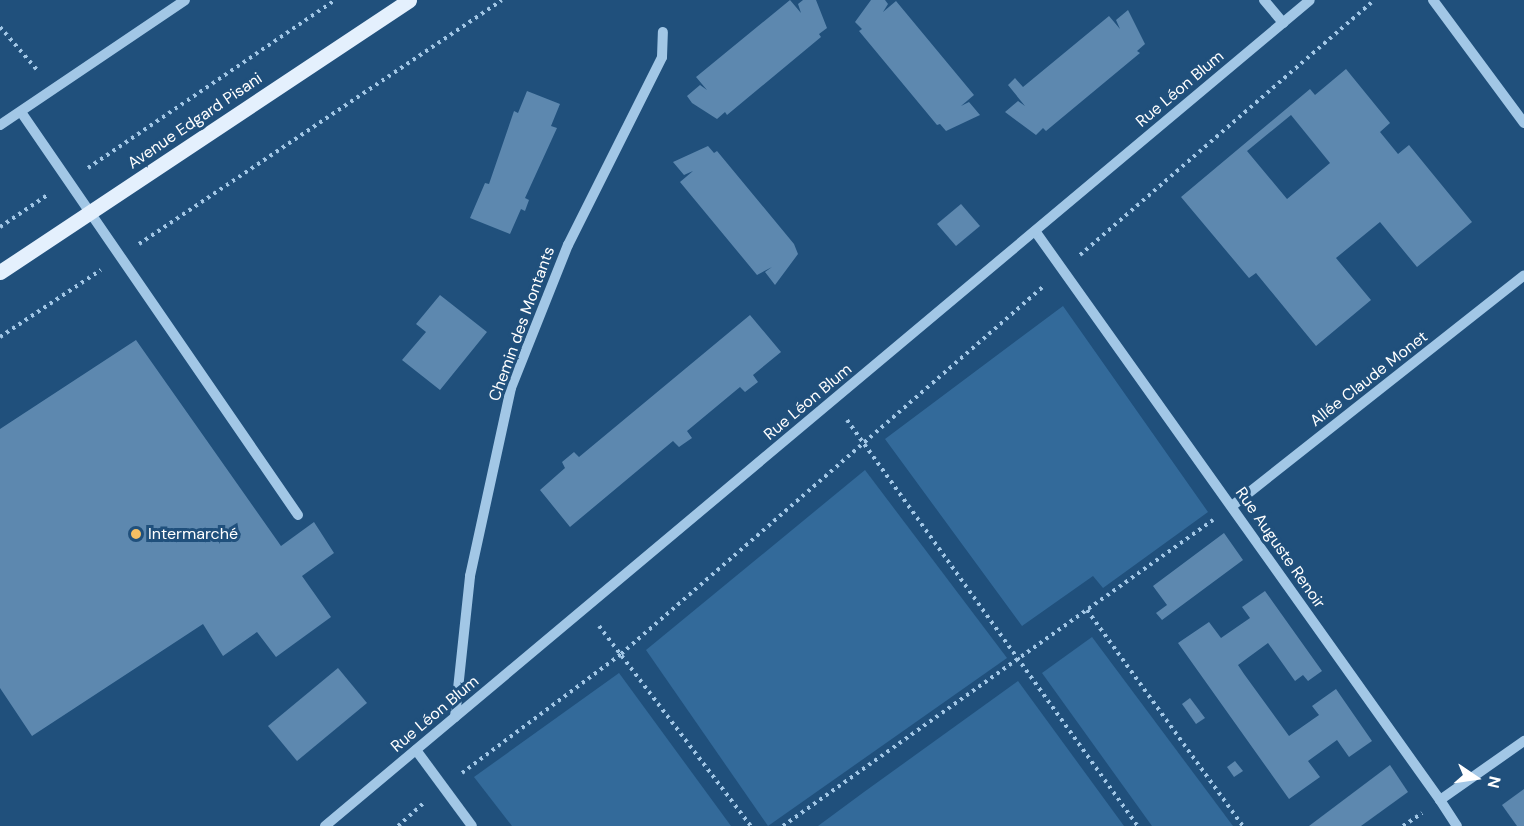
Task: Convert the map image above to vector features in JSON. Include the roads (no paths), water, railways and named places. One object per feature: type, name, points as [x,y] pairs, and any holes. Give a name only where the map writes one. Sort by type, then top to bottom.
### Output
[{"type":"main road","name":"Avenue Edgard Pisani","points":[[0,272],[409,0]]},
{"type":"street","points":[[0,125],[184,0]]},
{"type":"street","points":[[1264,0],[1283,23]]},
{"type":"street","name":"Rue Léon Blum","points":[[324,826],[1310,0]]},
{"type":"street","points":[[1433,0],[1524,123]]},
{"type":"street","name":"Chemin des Montants","points":[[455,717],[471,576],[511,388],[568,245],[662,57],[663,32]]},
{"type":"street","points":[[21,112],[70,180],[298,515]]},
{"type":"street","name":"Rue Auguste Renoir","points":[[1035,231],[1457,826]]},
{"type":"street","name":"Allée Claude Monet","points":[[1232,506],[1524,276]]},
{"type":"street","points":[[1440,800],[1524,741]]},
{"type":"street","points":[[416,750],[472,826]]},
{"type":"place","name":"Intermarché","points":[[136,534]]}]
